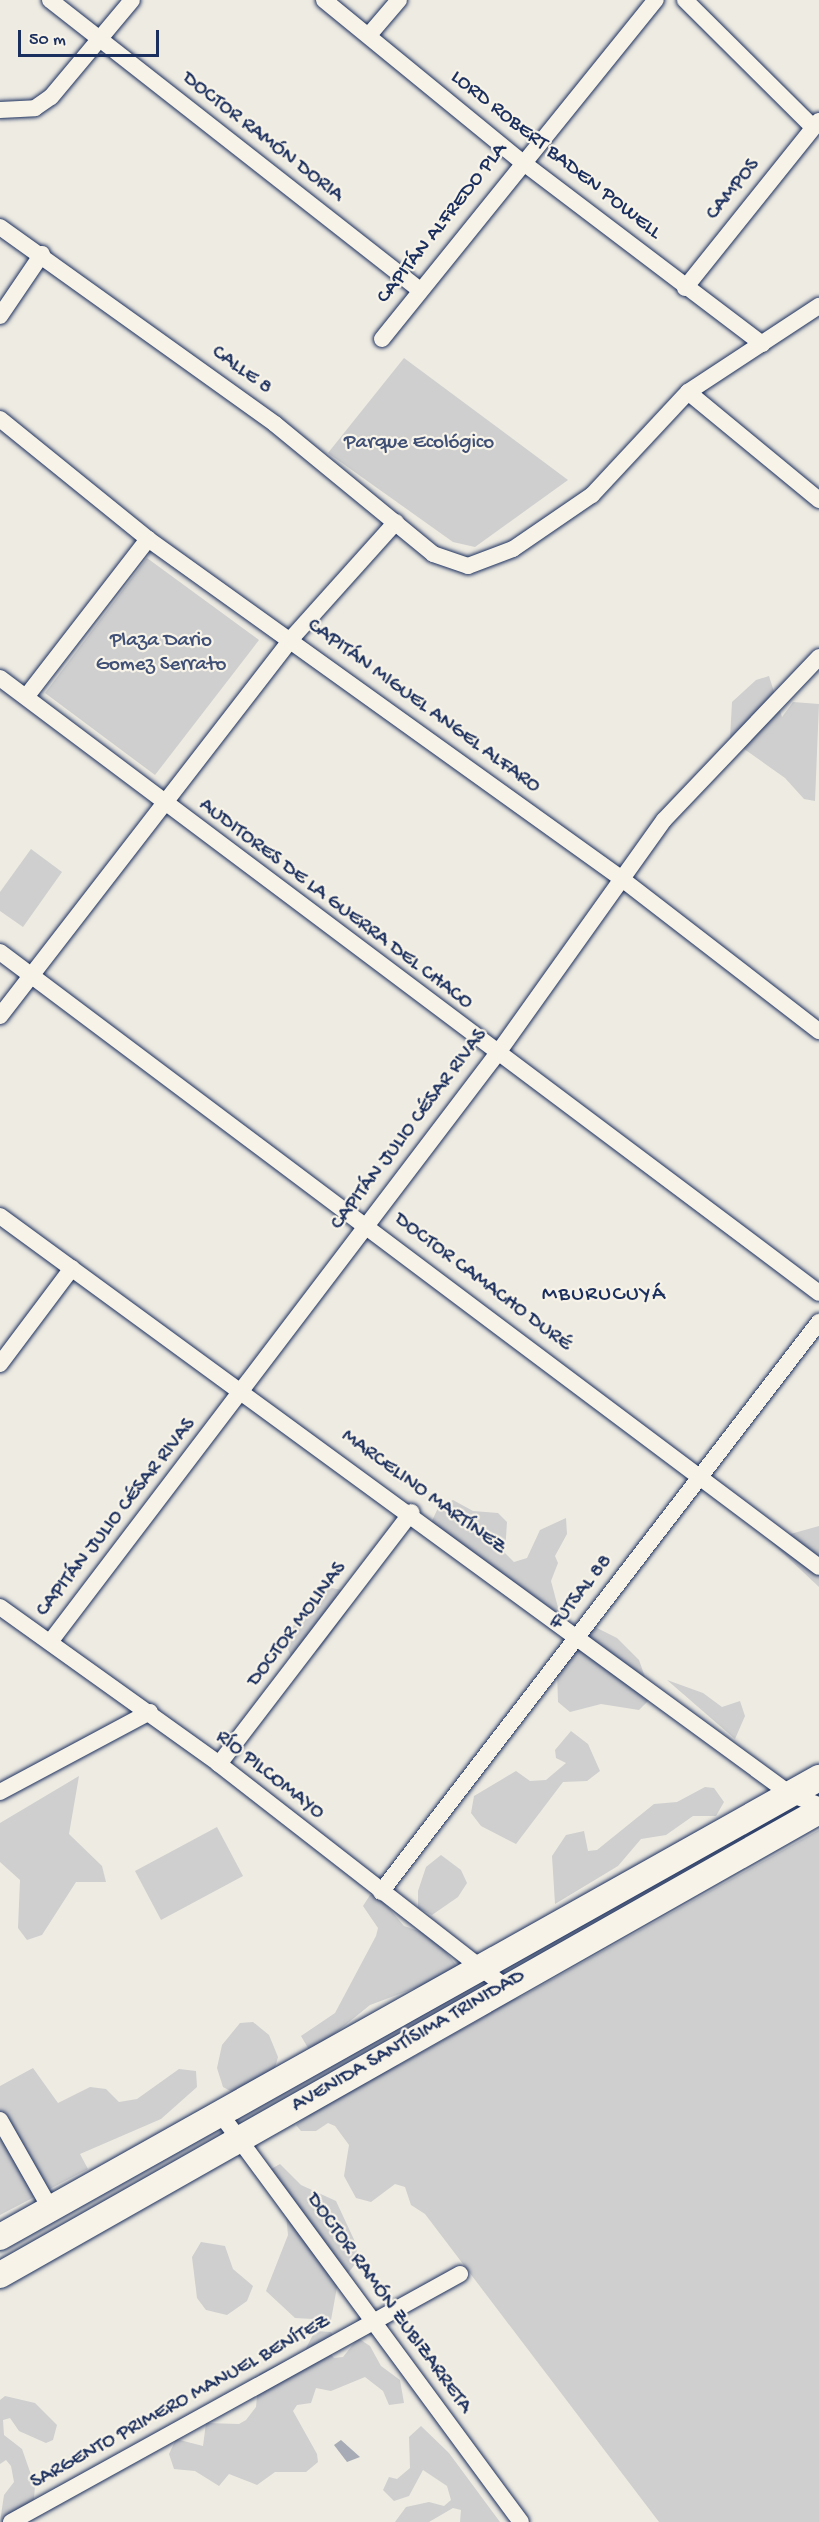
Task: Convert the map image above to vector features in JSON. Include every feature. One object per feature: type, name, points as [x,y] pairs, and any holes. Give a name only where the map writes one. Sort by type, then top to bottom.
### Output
[{"type":"main road","name":"AVENIDA SANTÍSIMA TRINIDAD","points":[[0,2237],[219,2112],[819,1778]]},
{"type":"main road","name":"AVENIDA SANTÍSIMA TRINIDAD","points":[[0,2275],[819,1811]]},
{"type":"street","name":"DOCTOR RAMÓN DORIA","points":[[50,0],[99,41],[419,289]]},
{"type":"street","points":[[0,111],[35,108],[69,81],[132,0]]},
{"type":"street","name":"LORD ROBERT BADEN POWELL","points":[[324,0],[521,161],[685,288],[762,344]]},
{"type":"street","points":[[369,35],[399,0]]},
{"type":"street","name":"CAPITÁN ALFREDO PLA","points":[[382,339],[521,161],[656,0]]},
{"type":"street","points":[[685,0],[816,124]]},
{"type":"street","name":"CAMPOS","points":[[685,288],[816,124]]},
{"type":"street","name":"CALLE 8","points":[[0,227],[42,254],[275,424],[433,554],[468,566],[488,561],[592,495],[688,392]]},
{"type":"street","points":[[0,316],[42,254]]},
{"type":"street","points":[[819,306],[688,392],[819,500]]},
{"type":"street","name":"CAPITÁN MIGUEL ANGEL ALFARO","points":[[0,420],[148,539],[291,639],[622,879],[819,1031]]},
{"type":"street","points":[[0,1016],[291,639],[396,522]]},
{"type":"street","points":[[26,697],[148,539]]},
{"type":"street","name":"CAPITÁN JULIO CÉSAR RIVAS","points":[[50,1642],[497,1054],[622,879],[699,781],[819,657]]},
{"type":"street","name":"AUDITORES DE LA GUERRA DEL CHACO","points":[[0,678],[163,804],[819,1293]]},
{"type":"street","name":"DOCTOR CAMACHO DURÉ","points":[[0,952],[368,1224],[819,1567]]},
{"type":"street","name":"MARCELINO MARTÍNEZ","points":[[0,1216],[412,1512],[790,1794],[819,1805]]},
{"type":"street","points":[[0,1364],[72,1268]]},
{"type":"street","name":"FUTSAL 88","points":[[381,1892],[819,1322]]},
{"type":"street","name":"DOCTOR MOLINAS","points":[[219,1764],[412,1512]]},
{"type":"street","name":"RÍO PILCOMAYO","points":[[0,1607],[150,1712],[505,1987]]},
{"type":"street","points":[[0,1791],[150,1712]]},
{"type":"street","name":"DOCTOR RAMÓN ZUBIZARRETA","points":[[219,2112],[521,2522]]},
{"type":"street","points":[[0,2120],[50,2208]]},
{"type":"street","points":[[373,2324],[460,2274]]},
{"type":"street","name":"SARGENTO PRIMERO MANUEL BENÍTEZ","points":[[11,2522],[373,2324]]},
{"type":"green space","name":"Parque Ecológico","points":[[404,358],[568,480],[475,547],[453,542],[328,453]]},
{"type":"green space","name":"Plaza Dario Gomez Serrato","points":[[147,558],[259,640],[155,775],[45,693]]},
{"type":"green space","points":[[769,676],[782,717],[793,702],[819,704],[815,801],[804,799],[785,778],[730,739],[732,702],[756,680]]},
{"type":"green space","points":[[31,849],[62,872],[23,927],[0,911],[0,892]]},
{"type":"green space","points":[[453,1500],[473,1511],[498,1513],[507,1522],[505,1553],[514,1562],[527,1558],[540,1530],[566,1518],[567,1534],[555,1556],[558,1563],[551,1581],[560,1615],[431,1523],[438,1508]]},
{"type":"green space","points":[[819,1526],[819,1587],[769,1540]]},
{"type":"green space","points":[[327,1587],[342,1590],[350,1603],[348,1610],[320,1649],[294,1664],[288,1649],[293,1626]]},
{"type":"green space","points":[[589,1624],[617,1638],[639,1660],[652,1697],[639,1710],[601,1704],[570,1712],[558,1702],[557,1672]]},
{"type":"green space","points":[[667,1680],[703,1693],[722,1707],[740,1701],[745,1716],[735,1739]]},
{"type":"green space","points":[[571,1731],[588,1744],[600,1771],[587,1781],[563,1782],[516,1844],[481,1826],[471,1813],[474,1796],[516,1771],[530,1781],[546,1780],[566,1763],[556,1758],[555,1750]]},
{"type":"green space","points":[[79,1776],[69,1834],[102,1866],[106,1882],[76,1882],[42,1935],[27,1940],[18,1928],[20,1880],[0,1862],[0,1823]]},
{"type":"green space","points":[[705,1787],[714,1788],[724,1802],[716,1816],[693,1816],[666,1835],[641,1839],[618,1866],[555,1904],[552,1856],[566,1835],[584,1831],[588,1851],[597,1850],[654,1804],[677,1802]]},
{"type":"green space","points":[[797,1803],[799,1807],[238,2118]]},
{"type":"green space","points":[[217,1827],[243,1876],[161,1920],[135,1871]]},
{"type":"green space","points":[[819,1830],[819,2522],[659,2522],[425,2214],[411,2205],[405,2187],[395,2184],[371,2202],[356,2198],[344,2176],[349,2145],[335,2126],[328,2123],[316,2131],[301,2131],[296,2125],[344,2087],[369,2082],[388,2065],[399,2065],[484,2017],[494,2006],[521,1997]]},
{"type":"green space","points":[[441,1855],[461,1870],[467,1883],[458,1897],[432,1915],[418,1908],[418,1891],[426,1867]]},
{"type":"green space","points":[[370,1895],[378,1895],[404,1926],[433,1936],[461,1971],[370,2005],[317,2048],[308,2048],[301,2036],[335,2013],[376,1936],[378,1928],[363,1906]]},
{"type":"green space","points":[[253,2022],[269,2035],[278,2057],[273,2075],[249,2101],[223,2087],[217,2068],[222,2045],[240,2023]]},
{"type":"green space","points":[[33,2068],[58,2103],[90,2087],[106,2089],[119,2102],[137,2099],[179,2069],[196,2071],[197,2087],[161,2119],[80,2154],[88,2169],[0,2215],[0,2086]]},
{"type":"green space","points":[[280,2164],[301,2185],[336,2201],[357,2246],[356,2263],[337,2287],[331,2320],[295,2318],[266,2291],[288,2235],[286,2215],[266,2188],[266,2172]]},
{"type":"green space","points":[[201,2242],[225,2246],[233,2269],[253,2286],[247,2301],[227,2315],[206,2310],[197,2298],[192,2257]]},
{"type":"green space","points":[[315,2331],[331,2332],[335,2339],[329,2352],[334,2358],[343,2357],[358,2338],[370,2346],[381,2366],[400,2380],[404,2403],[389,2405],[383,2391],[365,2377],[331,2391],[316,2388],[311,2403],[297,2405],[293,2411],[317,2454],[318,2462],[306,2472],[275,2472],[257,2485],[229,2474],[219,2486],[195,2471],[174,2469],[169,2454],[176,2439],[203,2446],[206,2423],[239,2424],[246,2420],[256,2407],[259,2374],[304,2352]]},
{"type":"green space","points":[[5,2396],[35,2403],[57,2425],[53,2440],[46,2443],[19,2431],[10,2418],[3,2420],[4,2435],[22,2449],[35,2486],[33,2510],[25,2522],[0,2522],[4,2495],[14,2482],[11,2466],[6,2460],[0,2464],[0,2400]]},
{"type":"green space","points":[[421,2426],[449,2453],[500,2522],[460,2522],[461,2510],[453,2508],[429,2522],[395,2522],[406,2507],[429,2502],[444,2506],[451,2500],[447,2486],[423,2470],[409,2496],[394,2501],[383,2490],[389,2477],[397,2479],[410,2468],[409,2437]]},
{"type":"shaded area","points":[[341,2440],[360,2457],[347,2462],[334,2445]]},
{"type":"district","name":"MBURUCUYÁ","points":[[604,1296]]}]
